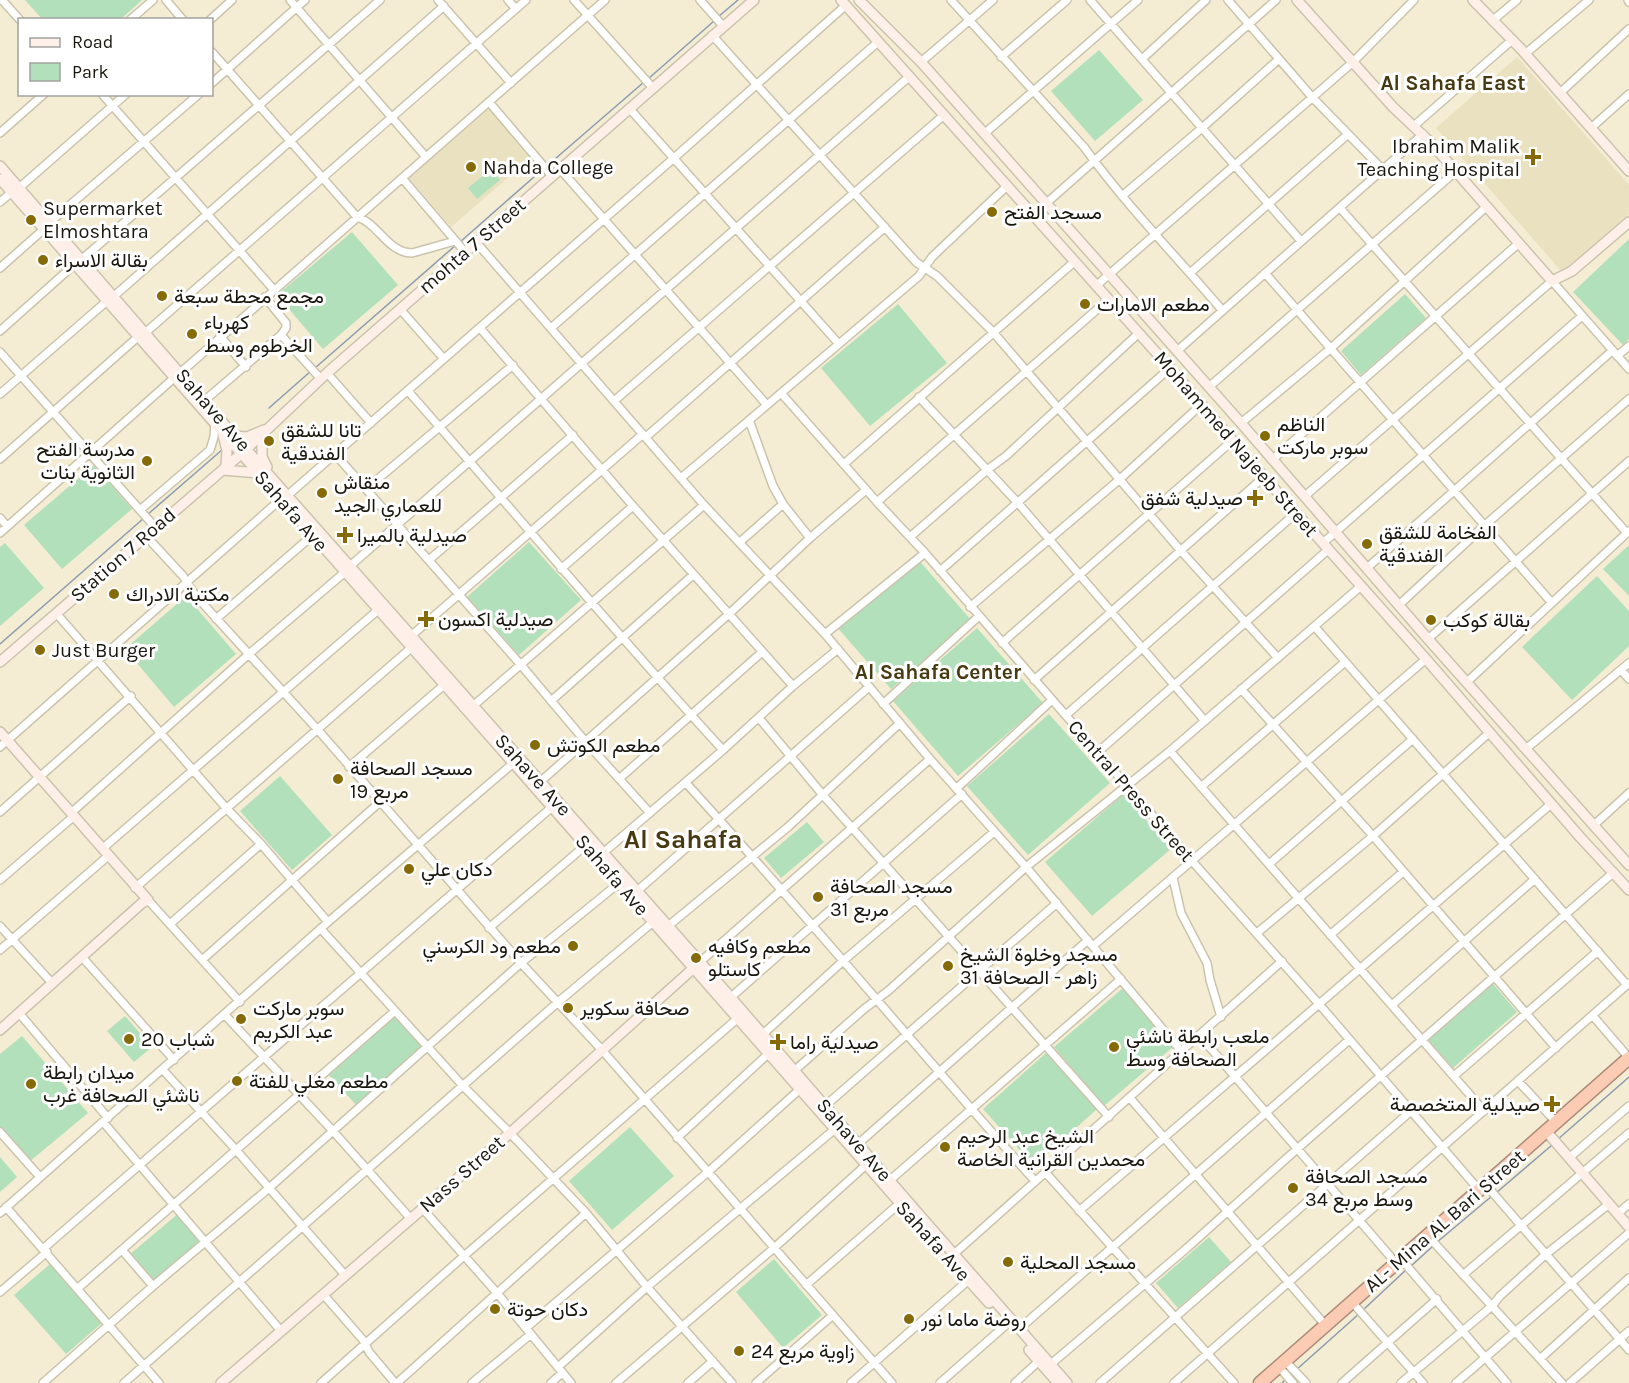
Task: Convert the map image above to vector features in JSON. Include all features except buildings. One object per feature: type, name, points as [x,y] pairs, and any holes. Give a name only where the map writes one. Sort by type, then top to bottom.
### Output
[{"type":"highway","name":"AL- Mina AL Bari Street","points":[[1260,1383],[1629,1058]]},
{"type":"main road","name":"mohta 7 Street","points":[[244,451],[324,376],[754,0]]},
{"type":"main road","name":"Mohammed Najeeb Street","points":[[859,0],[921,62],[1273,459],[1428,639],[1628,861]]},
{"type":"main road","points":[[1297,0],[1393,107],[1415,125],[1552,281],[1572,271],[1629,222]]},
{"type":"main road","points":[[1473,0],[1627,164]]},
{"type":"main road","name":"Mohammed Najeeb Street","points":[[843,3],[1097,285],[1629,890]]},
{"type":"main road","name":"Sahave Ave","points":[[0,166],[15,190],[110,299],[177,375],[204,401],[244,451],[280,486],[284,497],[347,569],[411,636],[473,706],[517,761],[540,782],[667,927],[697,965],[825,1106],[954,1254],[971,1278],[1068,1383]]},
{"type":"main road","points":[[0,179],[15,190]]},
{"type":"main road","name":"Sahafa Ave","points":[[177,375],[215,425],[244,451],[258,473],[284,497],[313,535],[347,569],[411,648],[517,761],[552,807],[653,922],[697,965],[737,1019],[900,1203],[971,1278],[1058,1383]]},
{"type":"main road","points":[[234,436],[247,437],[271,426]]},
{"type":"main road","points":[[222,433],[227,450],[224,469],[258,473]]},
{"type":"main road","points":[[262,434],[264,461],[280,486]]},
{"type":"main road","name":"Station 7 Road","points":[[0,662],[244,451]]},
{"type":"main road","points":[[0,732],[4,743],[39,777],[148,900],[0,1030]]},
{"type":"main road","name":"Nass Street","points":[[227,1381],[697,965]]},
{"type":"main road","points":[[1546,1131],[1629,1227]]},
{"type":"street","points":[[2,0],[18,18]]},
{"type":"street","points":[[132,18],[153,0]]},
{"type":"street","points":[[165,0],[181,18]]},
{"type":"street","points":[[212,18],[232,0]]},
{"type":"street","points":[[290,0],[426,157]]},
{"type":"street","points":[[213,82],[305,0]]},
{"type":"street","points":[[0,332],[380,0]]},
{"type":"street","points":[[438,0],[511,83]]},
{"type":"street","points":[[508,0],[516,9]]},
{"type":"street","points":[[0,459],[526,0]]},
{"type":"street","points":[[574,0],[652,87]]},
{"type":"street","points":[[0,533],[220,336],[605,0]]},
{"type":"street","points":[[700,0],[723,26]]},
{"type":"street","points":[[951,0],[1084,147],[1122,196],[1222,310]]},
{"type":"street","points":[[921,62],[993,0]]},
{"type":"street","points":[[1001,57],[1067,0]]},
{"type":"street","points":[[1090,0],[1301,241]]},
{"type":"street","points":[[984,134],[1138,0]]},
{"type":"street","points":[[1142,59],[1206,0]]},
{"type":"street","points":[[1228,0],[1312,97],[1383,170]]},
{"type":"street","points":[[1033,215],[1276,0]]},
{"type":"street","points":[[1097,285],[1353,62],[1414,0]]},
{"type":"street","points":[[1492,21],[1517,0]]},
{"type":"street","points":[[1525,54],[1588,0]]},
{"type":"street","points":[[4,743],[757,85],[843,3]]},
{"type":"street","points":[[0,394],[444,6]]},
{"type":"street","points":[[1560,93],[1629,29]]},
{"type":"street","points":[[712,35],[916,262],[937,276],[993,332],[1181,551],[1278,658]]},
{"type":"street","points":[[1415,125],[1512,40]]},
{"type":"street","points":[[551,328],[878,42]]},
{"type":"street","points":[[213,53],[357,217],[365,221],[393,246],[405,253],[455,241]]},
{"type":"street","points":[[1122,196],[1279,59]]},
{"type":"street","points":[[0,880],[249,654],[910,76]]},
{"type":"street","points":[[1591,128],[1629,94]]},
{"type":"street","points":[[0,133],[42,96]]},
{"type":"street","points":[[104,96],[274,290]]},
{"type":"street","points":[[0,202],[124,96]]},
{"type":"street","points":[[0,268],[197,96]]},
{"type":"street","points":[[489,102],[552,176]]},
{"type":"street","points":[[629,108],[838,343]]},
{"type":"street","points":[[614,401],[944,115]]},
{"type":"street","points":[[1177,351],[1423,134]]},
{"type":"street","points":[[1190,273],[1347,135]]},
{"type":"street","points":[[560,169],[767,405]]},
{"type":"street","points":[[1209,387],[1456,171]]},
{"type":"street","points":[[402,178],[465,252]]},
{"type":"street","points":[[681,478],[926,268],[932,257],[1007,186]]},
{"type":"street","points":[[1241,423],[1330,349],[1486,207]]},
{"type":"street","points":[[1340,208],[1560,459],[1628,532],[1467,682]]},
{"type":"street","points":[[411,636],[885,227]]},
{"type":"street","points":[[477,242],[704,505],[825,634],[1182,1052]]},
{"type":"street","points":[[1273,459],[1361,384],[1518,243]]},
{"type":"street","points":[[844,464],[1074,262]]},
{"type":"street","points":[[1265,273],[1551,602]]},
{"type":"street","points":[[1305,496],[1552,281],[1629,369]]},
{"type":"street","points":[[204,401],[246,367],[286,328],[286,323],[266,297]]},
{"type":"street","points":[[877,502],[1109,299]]},
{"type":"street","points":[[400,309],[444,359]]},
{"type":"street","points":[[1098,752],[1326,546],[1335,531],[1582,316]]},
{"type":"street","points":[[480,328],[693,575],[793,686]]},
{"type":"street","points":[[910,537],[1006,456],[1139,333]]},
{"type":"street","points":[[281,335],[371,423]]},
{"type":"street","points":[[220,336],[246,367]]},
{"type":"street","points":[[1367,568],[1530,424],[1615,353],[1629,346]]},
{"type":"street","points":[[0,352],[155,526]]},
{"type":"street","points":[[366,489],[513,365]]},
{"type":"street","points":[[940,571],[1170,368]]},
{"type":"street","points":[[408,391],[561,569],[723,750]]},
{"type":"street","name":"Central Press Street","points":[[782,393],[1411,1111],[1520,1226],[1629,1350]]},
{"type":"street","points":[[919,397],[1018,503],[1048,541],[1143,647],[1205,721]]},
{"type":"street","points":[[1400,604],[1484,526],[1629,399]]},
{"type":"street","points":[[970,607],[1120,479],[1202,404]]},
{"type":"street","points":[[140,510],[210,450],[216,415]]},
{"type":"street","points":[[749,420],[773,486],[783,504],[810,538]]},
{"type":"street","points":[[429,560],[573,435]]},
{"type":"street","points":[[1002,643],[1233,441]]},
{"type":"street","points":[[335,454],[650,813]]},
{"type":"street","points":[[1428,639],[1629,461]]},
{"type":"street","points":[[1034,680],[1264,477]]},
{"type":"street","points":[[540,782],[866,490]]},
{"type":"street","points":[[740,542],[783,504]]},
{"type":"street","points":[[473,706],[704,505]]},
{"type":"street","points":[[561,569],[633,506]]},
{"type":"street","points":[[1066,715],[1296,513]]},
{"type":"street","points":[[0,519],[7,526]]},
{"type":"street","points":[[145,535],[216,619],[318,730],[489,928],[602,1050],[892,1383]]},
{"type":"street","points":[[216,619],[313,535]]},
{"type":"street","points":[[825,634],[924,553]]},
{"type":"street","points":[[551,701],[693,575]]},
{"type":"street","points":[[794,1071],[1026,867],[1170,751],[1361,586]]},
{"type":"street","points":[[0,950],[194,769],[378,610]]},
{"type":"street","points":[[56,613],[328,922]]},
{"type":"street","points":[[883,704],[978,616]]},
{"type":"street","points":[[1174,1383],[1628,984],[1442,775],[1315,627]]},
{"type":"street","points":[[135,888],[411,648]]},
{"type":"street","points":[[603,853],[686,783],[793,686],[838,650]]},
{"type":"street","points":[[620,779],[762,652]]},
{"type":"street","points":[[858,1144],[1011,1008],[1173,878],[1426,659]]},
{"type":"street","points":[[1201,787],[1345,662]]},
{"type":"street","points":[[1527,748],[1629,663]]},
{"type":"street","points":[[1621,670],[1629,679]]},
{"type":"street","points":[[350,767],[444,685]]},
{"type":"street","points":[[636,892],[869,687]]},
{"type":"street","points":[[1241,689],[1373,836],[1556,1048]]},
{"type":"street","points":[[0,812],[131,696]]},
{"type":"street","points":[[730,999],[885,863],[1052,700]]},
{"type":"street","points":[[759,717],[822,794],[1109,1117]]},
{"type":"street","points":[[667,927],[788,826],[900,723]]},
{"type":"street","points":[[1257,933],[1373,836],[1489,733]]},
{"type":"street","points":[[1269,864],[1413,740]]},
{"type":"street","points":[[1170,751],[1484,1111]]},
{"type":"street","points":[[697,965],[930,759]]},
{"type":"street","points":[[0,1213],[321,928],[517,761]]},
{"type":"street","points":[[686,783],[814,926],[938,1072],[1035,1181]]},
{"type":"street","points":[[1594,825],[1629,793]]},
{"type":"street","points":[[202,960],[380,802]]},
{"type":"street","points":[[1079,1211],[1551,804]]},
{"type":"street","points":[[0,1292],[140,1165],[552,807]]},
{"type":"street","points":[[762,1035],[915,898],[994,832]]},
{"type":"street","points":[[170,924],[261,844]]},
{"type":"street","points":[[489,928],[586,845]]},
{"type":"street","points":[[1330,935],[1403,872]]},
{"type":"street","points":[[1051,1364],[1146,1284],[1614,872]]},
{"type":"street","points":[[1173,878],[1181,913],[1204,956],[1221,1017]]},
{"type":"street","points":[[1392,1005],[1535,879]]},
{"type":"street","points":[[42,1383],[268,1189],[521,963],[619,883]]},
{"type":"street","points":[[148,900],[240,1002]]},
{"type":"street","points":[[825,1106],[1057,903]]},
{"type":"street","points":[[124,1383],[557,1003],[653,922]]},
{"type":"street","points":[[0,926],[52,983]]},
{"type":"street","points":[[321,928],[463,1086],[586,1213],[647,1287],[732,1383]]},
{"type":"street","points":[[1454,1076],[1598,951]]},
{"type":"street","points":[[82,957],[174,1060]]},
{"type":"street","points":[[954,1254],[1282,962]]},
{"type":"street","points":[[889,1181],[1120,979]]},
{"type":"street","points":[[77,1288],[395,1011]]},
{"type":"street","points":[[19,1013],[140,1165],[237,1282],[281,1331]]},
{"type":"street","points":[[225,1015],[410,1218]]},
{"type":"street","points":[[1593,1016],[1629,1058]]},
{"type":"street","points":[[321,1383],[737,1019]]},
{"type":"street","points":[[1200,1036],[1360,1220],[1437,1299],[1507,1383]]},
{"type":"street","points":[[1019,1329],[1349,1040]]},
{"type":"street","points":[[677,1138],[768,1054]]},
{"type":"street","points":[[163,1070],[345,1275]]},
{"type":"street","points":[[1518,1081],[1556,1122]]},
{"type":"street","points":[[472,1383],[617,1249],[708,1172],[799,1090]]},
{"type":"street","points":[[1130,1098],[1326,1326]]},
{"type":"street","points":[[1569,1158],[1629,1106]]},
{"type":"street","points":[[1100,1383],[1411,1111]]},
{"type":"street","points":[[551,1383],[560,1370],[647,1287],[835,1129]]},
{"type":"street","points":[[0,1132],[40,1177]]},
{"type":"street","points":[[1463,1275],[1629,1133]]},
{"type":"street","points":[[616,1383],[774,1248],[866,1165]]},
{"type":"street","points":[[1045,1172],[1234,1383]]},
{"type":"street","points":[[806,1285],[900,1203]]},
{"type":"street","points":[[1401,1383],[1492,1306],[1545,1255],[1609,1204]]},
{"type":"street","points":[[1617,1214],[1629,1204]]},
{"type":"street","points":[[6,1207],[46,1250],[159,1383]]},
{"type":"street","points":[[422,1208],[497,1293],[571,1383]]},
{"type":"street","points":[[323,1294],[396,1383],[586,1213]]},
{"type":"street","points":[[1456,1383],[1629,1233]]},
{"type":"street","points":[[1428,1236],[1562,1383]]},
{"type":"street","points":[[122,1250],[153,1286]]},
{"type":"street","points":[[851,1383],[971,1278]]},
{"type":"street","points":[[1539,1359],[1629,1278]]},
{"type":"street","points":[[1342,1383],[1437,1299]]},
{"type":"street","points":[[1352,1302],[1423,1383]]},
{"type":"street","points":[[756,1383],[833,1315]]},
{"type":"street","points":[[940,1383],[1007,1324]]},
{"type":"street","points":[[1570,1383],[1629,1331]]},
{"type":"street","points":[[688,1383],[713,1361]]},
{"type":"street","points":[[1015,1383],[1039,1361]]},
{"type":"street","points":[[1282,1364],[1293,1383]]},
{"type":"street","points":[[1282,1364],[1306,1383]]},
{"type":"shaded area","name":"Ibrahim Malik Teaching Hospital","points":[[1517,57],[1629,185],[1629,214],[1562,272],[1436,128]]},
{"type":"shaded area","name":"Nahda College","points":[[491,107],[533,156],[451,227],[409,178]]},
{"type":"green space","points":[[25,0],[142,0],[122,18],[41,18]]},
{"type":"green space","points":[[1099,50],[1143,100],[1095,141],[1051,91]]},
{"type":"green space","points":[[491,169],[500,180],[477,199],[468,188]]},
{"type":"green space","points":[[352,232],[398,285],[323,349],[277,295]]},
{"type":"green space","points":[[1629,239],[1629,339],[1623,345],[1573,292]]},
{"type":"green space","points":[[1405,294],[1426,318],[1361,375],[1341,351]]},
{"type":"green space","points":[[898,304],[947,363],[870,426],[821,368]]},
{"type":"green space","points":[[94,465],[132,509],[62,569],[24,525]]},
{"type":"green space","points":[[529,542],[581,600],[519,655],[467,597]]},
{"type":"green space","points":[[5,543],[44,588],[0,626],[0,547]]},
{"type":"green space","points":[[1629,545],[1629,596],[1603,569]]},
{"type":"green space","points":[[916,557],[971,620],[891,689],[836,626]]},
{"type":"green space","points":[[1597,576],[1629,611],[1629,646],[1572,700],[1522,647]]},
{"type":"green space","points":[[186,596],[236,654],[174,707],[125,649]]},
{"type":"green space","points":[[977,628],[1043,703],[958,776],[893,701]]},
{"type":"green space","points":[[1049,714],[1110,783],[1028,855],[967,786]]},
{"type":"green space","points":[[280,776],[332,835],[292,870],[240,811]]},
{"type":"green space","points":[[1124,794],[1171,849],[1092,916],[1045,862]]},
{"type":"green space","points":[[807,822],[824,842],[781,878],[764,858]]},
{"type":"green space","points":[[1493,984],[1517,1012],[1453,1068],[1428,1040]]},
{"type":"green space","name":"ملعب رابطة ناشئي الصحافة وسط","points":[[1123,988],[1173,1047],[1104,1106],[1054,1047]]},
{"type":"green space","name":"شباب 20","points":[[125,1016],[152,1047],[134,1062],[107,1031]]},
{"type":"green space","points":[[396,1016],[424,1047],[357,1106],[329,1075]]},
{"type":"green space","name":"ميدان رابطة ناشئي الصحافة غرب","points":[[22,1036],[88,1113],[29,1162],[0,1128],[0,1054]]},
{"type":"green space","points":[[1046,1053],[1097,1109],[1034,1166],[983,1109]]},
{"type":"green space","points":[[630,1127],[674,1176],[612,1230],[569,1181]]},
{"type":"green space","points":[[0,1157],[17,1177],[0,1192]]},
{"type":"green space","points":[[179,1213],[205,1244],[156,1286],[129,1255]]},
{"type":"green space","points":[[1209,1237],[1231,1262],[1178,1308],[1156,1283]]},
{"type":"green space","points":[[774,1259],[822,1315],[783,1348],[736,1292]]},
{"type":"green space","points":[[50,1264],[102,1323],[66,1354],[14,1295]]},
{"type":"waterway","points":[[718,17],[738,0]]},
{"type":"waterway","points":[[648,79],[714,21]]},
{"type":"waterway","points":[[548,165],[644,82]]},
{"type":"waterway","points":[[460,242],[542,170]]},
{"type":"waterway","points":[[315,368],[456,245]]},
{"type":"waterway","points":[[269,408],[311,371]]},
{"type":"waterway","points":[[147,515],[223,449]]},
{"type":"waterway","points":[[0,644],[144,518]]},
{"type":"waterway","points":[[1557,1140],[1629,1077]]},
{"type":"waterway","points":[[1496,1193],[1552,1145]]},
{"type":"waterway","points":[[1436,1243],[1492,1196]]},
{"type":"waterway","points":[[1410,1267],[1433,1246]]},
{"type":"waterway","points":[[1363,1310],[1406,1270]]},
{"type":"waterway","points":[[1296,1370],[1360,1313]]},
{"type":"waterway","points":[[1282,1383],[1286,1379]]},
{"type":"place","name":"Ibrahim Malik Teaching Hospital","points":[[1533,157]]},
{"type":"place","name":"Nahda College","points":[[471,167]]},
{"type":"place","name":"مسجد الفتح","points":[[992,212]]},
{"type":"place","name":"Supermarket Elmoshtara","points":[[31,220]]},
{"type":"place","name":"بقالة الاسراء","points":[[43,260]]},
{"type":"place","name":"مجمع محطة سبعة","points":[[162,296]]},
{"type":"place","name":"مطعم الامارات","points":[[1085,304]]},
{"type":"place","name":"كهرباء الخرطوم وسط","points":[[192,334]]},
{"type":"place","name":"الناظم سوبر ماركت","points":[[1265,436]]},
{"type":"place","name":"تانا للشقق الفندقية","points":[[269,441]]},
{"type":"place","name":"مدرسة الفتح الثانوية بنات","points":[[147,461]]},
{"type":"place","name":"منقاش للعماري الجيد","points":[[322,493]]},
{"type":"place","name":"صيدلية شفق","points":[[1255,498]]},
{"type":"place","name":"صيدلية بالميرا","points":[[345,535]]},
{"type":"place","name":"الفخامة للشقق الفندقية","points":[[1367,544]]},
{"type":"place","name":"مكتبة الادراك","points":[[114,594]]},
{"type":"place","name":"صيدلية اكسون","points":[[426,619]]},
{"type":"place","name":"بقالة كوكب","points":[[1431,620]]},
{"type":"place","name":"Just Burger","points":[[40,650]]},
{"type":"place","name":"مطعم الكوتش","points":[[535,745]]},
{"type":"place","name":"مسجد الصحافة مربع 19","points":[[338,779]]},
{"type":"place","name":"دكان علي","points":[[409,869]]},
{"type":"place","name":"مسجد الصحافة مربع 31","points":[[818,897]]},
{"type":"place","name":"مطعم ود الكرسني","points":[[573,946]]},
{"type":"place","name":"مطعم وكافيه كاستلو","points":[[696,958]]},
{"type":"place","name":"مسجد وخلوة الشيخ زاهر - الصحافة 31","points":[[948,966]]},
{"type":"place","name":"صحافة سكوير","points":[[568,1008]]},
{"type":"place","name":"سوبر ماركت عبد الكريم","points":[[241,1019]]},
{"type":"place","name":"شباب 20","points":[[129,1039]]},
{"type":"place","name":"صيدلية راما","points":[[778,1042]]},
{"type":"place","name":"ملعب رابطة ناشئي الصحافة وسط","points":[[1114,1047]]},
{"type":"place","name":"مطعم مغلي للفتة","points":[[237,1081]]},
{"type":"place","name":"ميدان رابطة ناشئي الصحافة غرب","points":[[31,1084]]},
{"type":"place","name":"صيدلية المتخصصة","points":[[1552,1104]]},
{"type":"place","name":"الشيخ عبد الرحيم محمدين القرانية الخاصة","points":[[945,1147]]},
{"type":"place","name":"مسجد الصحافة وسط مربع 34","points":[[1293,1188]]},
{"type":"place","name":"مسجد المحلية","points":[[1008,1262]]},
{"type":"place","name":"دكان حوتة","points":[[495,1309]]},
{"type":"place","name":"روضة ماما نور","points":[[909,1319]]},
{"type":"place","name":"زاوية مربع 24","points":[[739,1351]]},
{"type":"district","name":"Al Sahafa East","points":[[1453,83]]},
{"type":"district","name":"Al Sahafa Center","points":[[938,672]]},
{"type":"district","name":"Al Sahafa","points":[[683,839]]}]
